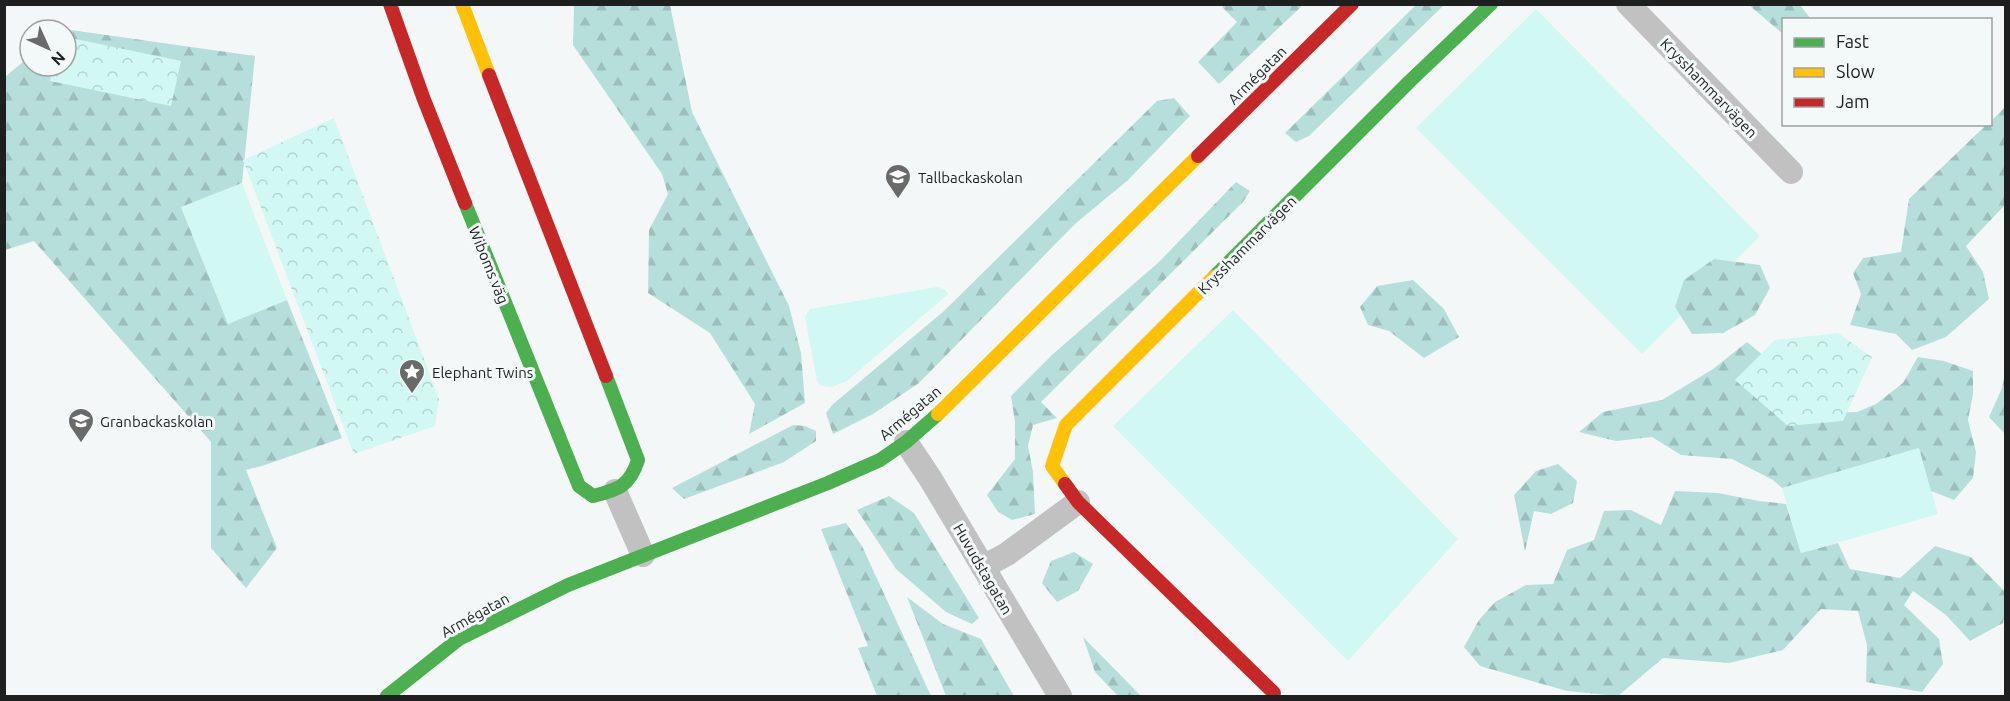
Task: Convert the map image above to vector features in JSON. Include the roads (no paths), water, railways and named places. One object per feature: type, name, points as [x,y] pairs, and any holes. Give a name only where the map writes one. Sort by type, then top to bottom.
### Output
[{"type":"street","name":"Wiboms väg","points":[[390,4],[428,108],[579,486],[593,496],[615,491]]},
{"type":"street","points":[[462,4],[638,460],[634,476],[615,491],[643,555]]},
{"type":"street","name":"Armégatan","points":[[387,696],[459,639],[568,585],[838,478],[880,460],[906,442],[948,405],[1352,4]]},
{"type":"street","name":"Krysshammarvägen","points":[[1275,693],[1078,502],[1052,466],[1066,425],[1410,81],[1491,4]]},
{"type":"street","name":"Krysshammarvägen","points":[[1628,4],[1791,172]]},
{"type":"street","name":"Huvudstagatan","points":[[906,442],[930,478],[1060,696]]},
{"type":"street","points":[[983,567],[1007,554],[1078,502]]},
{"type":"place","name":"Tallbackaskolan","points":[[898,200]]},
{"type":"place","name":"Elephant Twins","points":[[412,395]]},
{"type":"place","name":"Granbackaskolan","points":[[81,444]]}]
